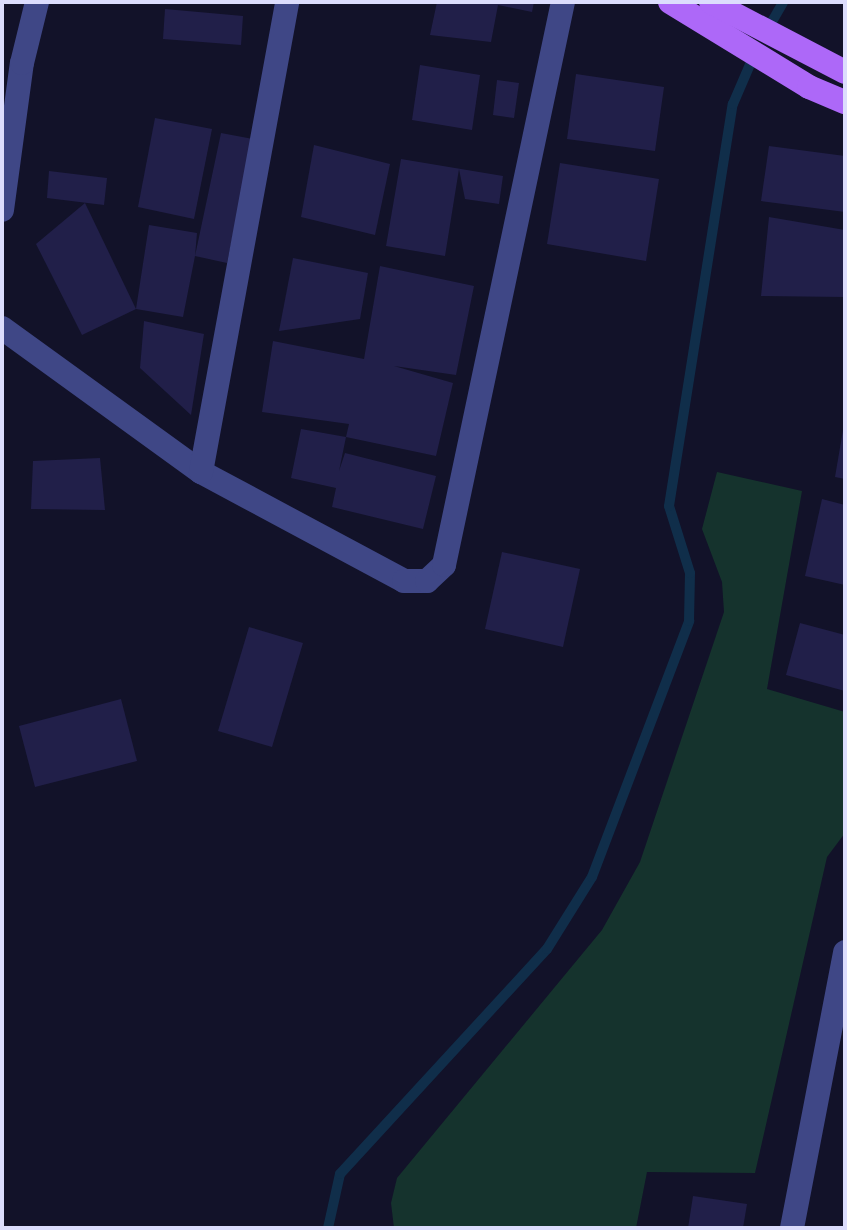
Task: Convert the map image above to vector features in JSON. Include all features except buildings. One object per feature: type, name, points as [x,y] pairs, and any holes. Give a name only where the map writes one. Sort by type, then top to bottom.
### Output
[{"type":"main road","points":[[670,2],[717,34],[809,87],[845,102]]},
{"type":"main road","points":[[718,6],[818,62],[845,72]]},
{"type":"street","points":[[2,210],[22,63],[37,2]]},
{"type":"street","points":[[201,472],[287,2]]},
{"type":"street","points":[[2,328],[201,472],[404,581],[427,581],[444,565],[563,2]]},
{"type":"street","points":[[792,1228],[845,952]]},
{"type":"green space","points":[[717,472],[802,491],[767,689],[845,712],[845,833],[827,857],[755,1173],[647,1172],[636,1228],[394,1228],[391,1203],[397,1178],[602,930],[640,862],[724,612],[722,582],[702,529]]},
{"type":"waterway","points":[[766,32],[783,2]]},
{"type":"waterway","points":[[328,1228],[340,1174],[547,949],[592,877],[689,621],[690,573],[669,506],[733,104],[755,53]]}]
